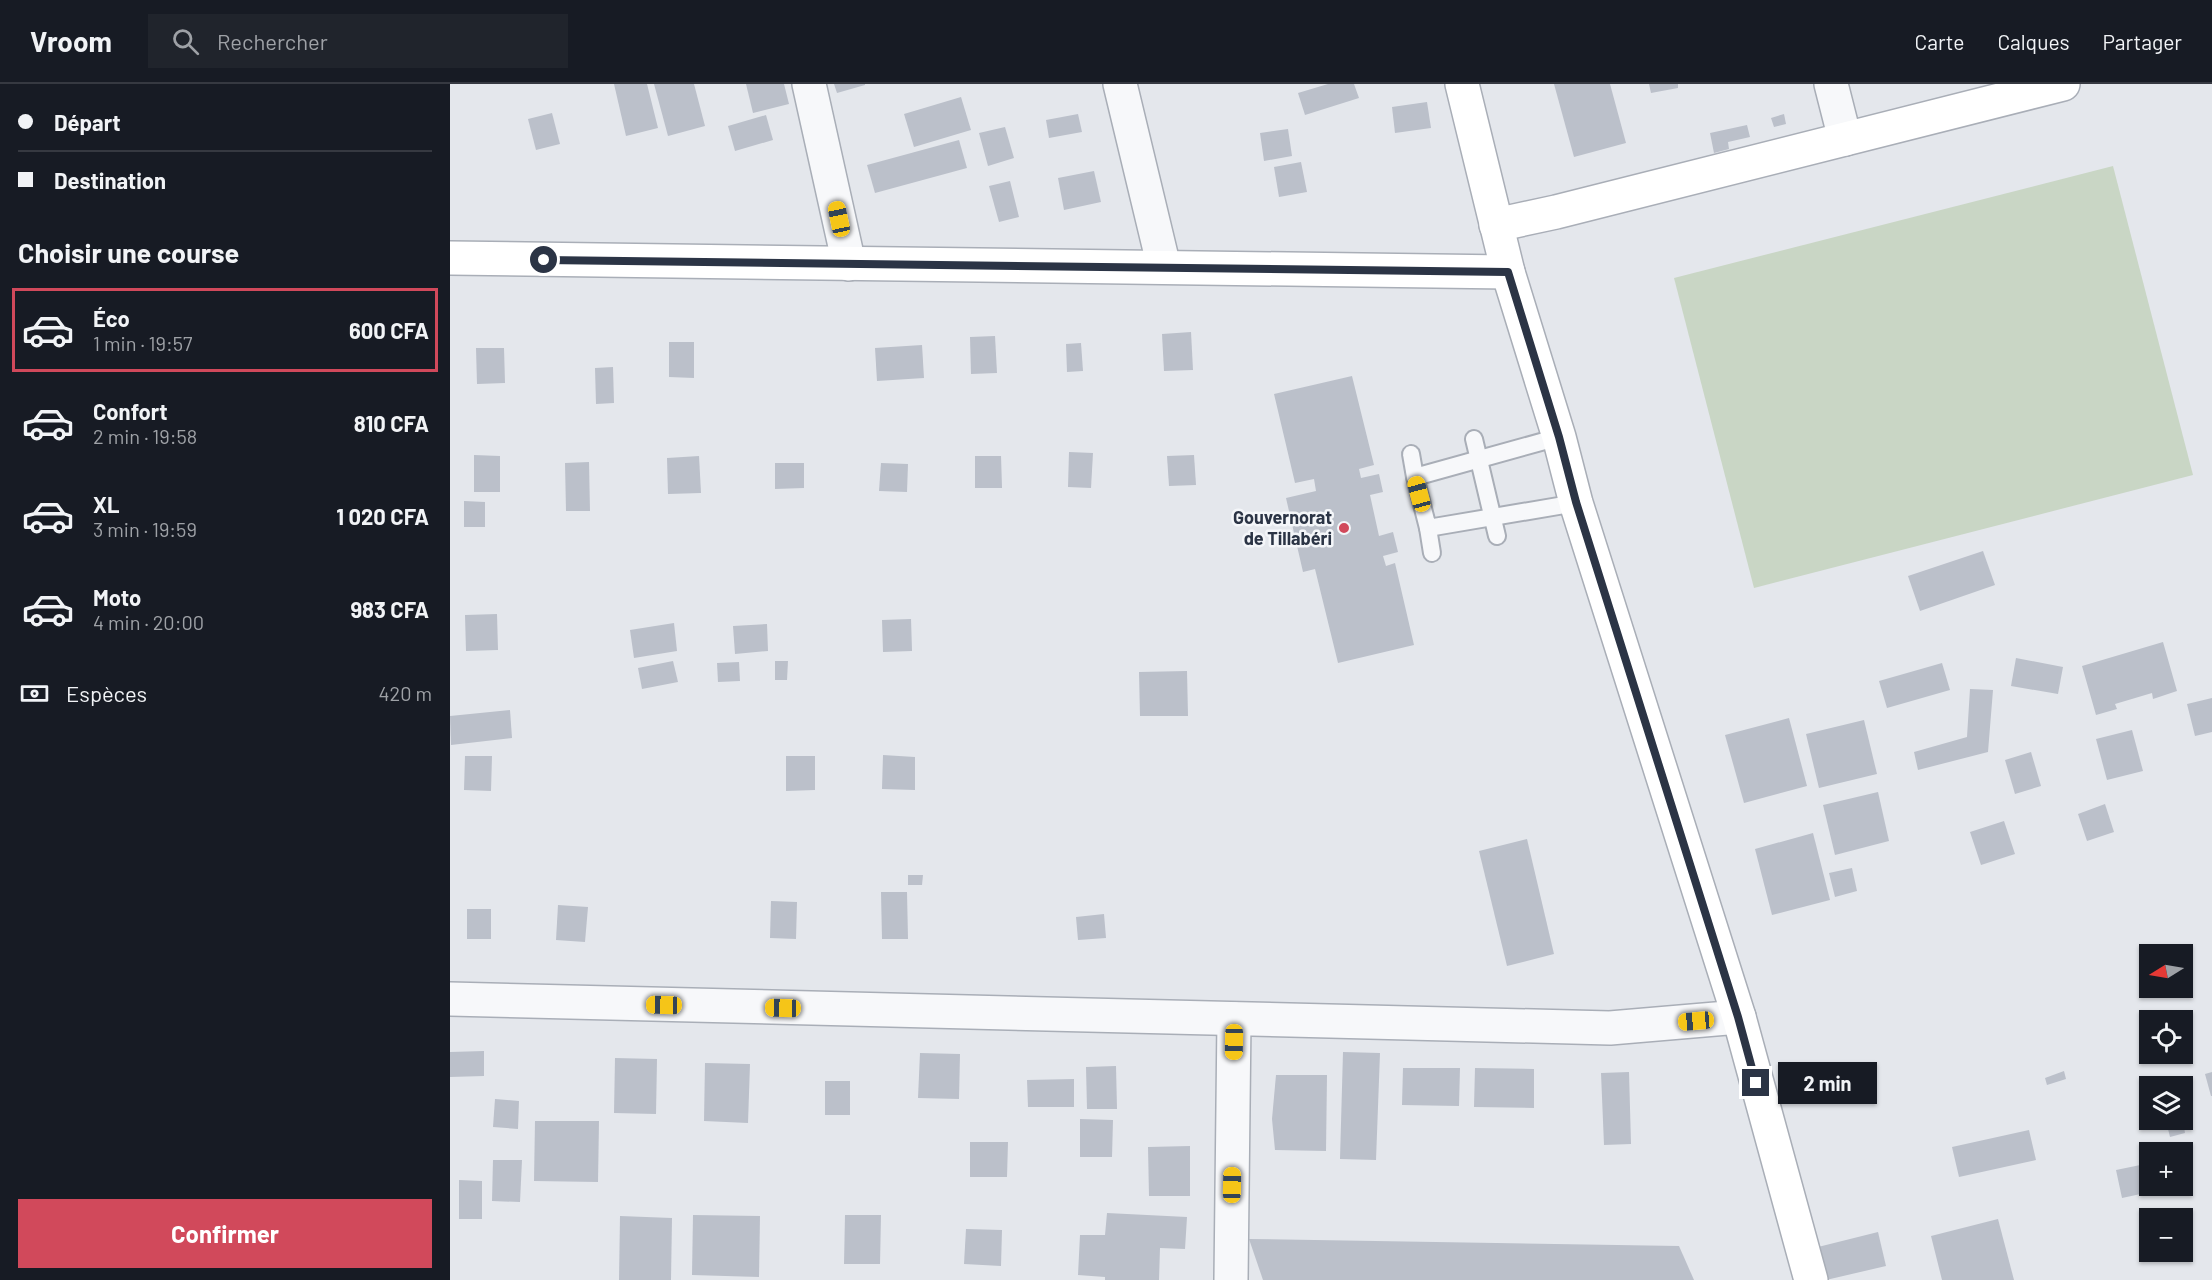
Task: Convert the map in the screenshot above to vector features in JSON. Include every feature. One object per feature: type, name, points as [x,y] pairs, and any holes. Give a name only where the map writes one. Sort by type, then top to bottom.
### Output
[{"type":"street","points":[[809,84],[849,264]]},
{"type":"street","points":[[1120,84],[1164,267]]},
{"type":"street","points":[[1461,84],[1508,272],[1559,437],[1576,502],[1738,1017],[1811,1280]]},
{"type":"street","points":[[1831,84],[1845,139]]},
{"type":"street","points":[[1496,225],[2063,84]]},
{"type":"street","points":[[450,258],[1508,272]]},
{"type":"street","points":[[450,999],[1610,1028],[1738,1017]]},
{"type":"street","points":[[1231,1280],[1234,1019]]},
{"type":"lane","points":[[1415,477],[1559,437]]},
{"type":"lane","points":[[1474,439],[1497,536]]},
{"type":"lane","points":[[1411,454],[1432,553]]},
{"type":"lane","points":[[1428,528],[1576,502]]},
{"type":"green space","points":[[2113,166],[2193,475],[1754,588],[1674,278]]},
{"type":"building","points":[[614,84],[647,84],[658,128],[626,136]]},
{"type":"building","points":[[654,84],[694,84],[705,126],[668,136]]},
{"type":"building","points":[[746,84],[784,84],[789,104],[753,113]]},
{"type":"building","points":[[834,84],[865,84],[865,85],[837,93]]},
{"type":"building","points":[[1328,84],[1354,84],[1359,98],[1305,115],[1298,93]]},
{"type":"building","points":[[1554,84],[1610,84],[1626,143],[1574,157]]},
{"type":"building","points":[[1649,84],[1678,84],[1678,88],[1651,93]]},
{"type":"building","points":[[961,97],[971,130],[914,147],[904,114]]},
{"type":"building","points":[[1427,102],[1431,128],[1395,133],[1392,107]]},
{"type":"building","points":[[552,113],[560,144],[536,150],[528,119]]},
{"type":"building","points":[[1078,114],[1082,132],[1049,138],[1046,120]]},
{"type":"building","points":[[1784,114],[1786,124],[1774,127],[1771,118]]},
{"type":"building","points":[[766,115],[773,140],[735,151],[728,126]]},
{"type":"building","points":[[1747,125],[1750,137],[1728,142],[1729,149],[1714,153],[1710,133]]},
{"type":"building","points":[[1005,127],[1014,158],[988,166],[979,133]]},
{"type":"building","points":[[1288,129],[1292,156],[1264,161],[1260,133]]},
{"type":"building","points":[[959,140],[967,168],[875,193],[867,165]]},
{"type":"building","points":[[1301,162],[1307,192],[1279,197],[1274,167]]},
{"type":"building","points":[[1094,171],[1101,202],[1064,210],[1058,178]]},
{"type":"building","points":[[1010,181],[1019,217],[999,222],[989,186]]},
{"type":"building","points":[[1191,332],[1193,370],[1164,371],[1162,334]]},
{"type":"building","points":[[995,336],[997,373],[971,374],[970,337]]},
{"type":"building","points":[[669,342],[694,342],[694,378],[669,377]]},
{"type":"building","points":[[1081,343],[1083,371],[1067,372],[1066,344]]},
{"type":"building","points":[[922,345],[924,378],[877,381],[875,348]]},
{"type":"building","points":[[476,348],[504,348],[505,383],[477,384]]},
{"type":"building","points":[[613,367],[614,403],[596,404],[595,368]]},
{"type":"building","points":[[1352,376],[1374,465],[1359,469],[1361,478],[1379,474],[1383,492],[1370,495],[1379,536],[1393,532],[1398,552],[1383,556],[1386,566],[1395,563],[1414,645],[1338,663],[1315,569],[1303,572],[1286,498],[1316,491],[1314,479],[1295,483],[1274,394]]},
{"type":"building","points":[[1069,452],[1093,453],[1091,488],[1068,487]]},
{"type":"building","points":[[474,455],[500,456],[500,492],[474,492]]},
{"type":"building","points":[[1194,455],[1196,485],[1169,486],[1167,456]]},
{"type":"building","points":[[699,456],[701,493],[668,494],[667,458]]},
{"type":"building","points":[[975,456],[1001,456],[1002,488],[975,488]]},
{"type":"building","points":[[589,462],[590,511],[566,511],[565,463]]},
{"type":"building","points":[[775,463],[804,463],[804,488],[775,489]]},
{"type":"building","points":[[881,463],[908,464],[907,492],[879,491]]},
{"type":"building","points":[[464,501],[485,502],[485,527],[464,527]]},
{"type":"building","points":[[1983,551],[1995,585],[1920,611],[1908,576]]},
{"type":"building","points":[[497,614],[498,650],[466,651],[465,615]]},
{"type":"building","points":[[911,619],[912,651],[883,652],[882,620]]},
{"type":"building","points":[[674,623],[677,651],[634,658],[630,630]]},
{"type":"building","points":[[767,624],[768,651],[735,654],[733,626]]},
{"type":"building","points":[[2163,642],[2177,691],[2153,699],[2152,693],[2115,704],[2117,709],[2096,715],[2082,666]]},
{"type":"building","points":[[2016,658],[2063,667],[2058,694],[2011,686]]},
{"type":"building","points":[[673,661],[678,682],[642,689],[638,668]]},
{"type":"building","points":[[775,661],[788,661],[787,680],[775,680]]},
{"type":"building","points":[[739,662],[740,681],[718,682],[717,663]]},
{"type":"building","points":[[1942,663],[1950,690],[1887,708],[1879,681]]},
{"type":"building","points":[[1187,671],[1188,716],[1140,716],[1139,672]]},
{"type":"building","points":[[1970,689],[1993,690],[1988,752],[1918,770],[1914,752],[1967,737]]},
{"type":"building","points":[[2212,698],[2212,732],[2195,736],[2187,704]]},
{"type":"building","points":[[510,710],[512,738],[451,745],[450,716]]},
{"type":"building","points":[[1789,718],[1807,786],[1744,803],[1725,735]]},
{"type":"building","points":[[1864,720],[1877,774],[1819,788],[1806,734]]},
{"type":"building","points":[[2132,730],[2143,771],[2107,780],[2096,739]]},
{"type":"building","points":[[2031,752],[2041,786],[2015,794],[2005,760]]},
{"type":"building","points":[[883,755],[915,757],[915,790],[882,789]]},
{"type":"building","points":[[465,756],[492,756],[491,791],[464,790]]},
{"type":"building","points":[[786,756],[815,756],[815,790],[786,791]]},
{"type":"building","points":[[1878,792],[1889,841],[1835,855],[1823,805]]},
{"type":"building","points":[[2105,804],[2114,832],[2087,841],[2078,814]]},
{"type":"building","points":[[2004,821],[2015,854],[1981,865],[1970,832]]},
{"type":"building","points":[[1813,833],[1830,900],[1772,915],[1755,849]]},
{"type":"building","points":[[1527,839],[1554,954],[1507,966],[1479,851]]},
{"type":"building","points":[[1852,868],[1857,891],[1835,897],[1829,873]]},
{"type":"building","points":[[908,875],[923,875],[922,885],[908,885]]},
{"type":"building","points":[[881,892],[907,892],[908,939],[882,939]]},
{"type":"building","points":[[771,901],[797,902],[796,939],[770,938]]},
{"type":"building","points":[[558,905],[588,907],[585,942],[556,940]]},
{"type":"building","points":[[467,909],[491,909],[491,939],[467,939]]},
{"type":"building","points":[[1104,914],[1106,938],[1078,940],[1076,917]]},
{"type":"building","points":[[484,1051],[484,1076],[450,1077],[450,1052]]},
{"type":"building","points":[[1343,1052],[1380,1053],[1376,1160],[1340,1159]]},
{"type":"building","points":[[920,1053],[960,1054],[959,1099],[918,1098]]},
{"type":"building","points":[[615,1058],[657,1059],[656,1114],[614,1113]]},
{"type":"building","points":[[705,1063],[750,1064],[748,1123],[704,1121]]},
{"type":"building","points":[[1116,1066],[1117,1109],[1087,1109],[1086,1067]]},
{"type":"building","points":[[1403,1068],[1460,1068],[1459,1106],[1402,1105]]},
{"type":"building","points":[[1475,1068],[1534,1069],[1534,1108],[1474,1107]]},
{"type":"building","points":[[2064,1071],[2066,1079],[2047,1085],[2045,1078]]},
{"type":"building","points":[[1629,1072],[1631,1144],[1604,1145],[1601,1073]]},
{"type":"building","points":[[2212,1072],[2212,1096],[2211,1096],[2205,1074]]},
{"type":"building","points":[[1276,1075],[1327,1075],[1326,1151],[1275,1150],[1272,1119]]},
{"type":"building","points":[[1074,1079],[1074,1107],[1028,1107],[1027,1080]]},
{"type":"building","points":[[825,1081],[850,1081],[850,1115],[825,1115]]},
{"type":"building","points":[[495,1099],[519,1101],[518,1129],[493,1127]]},
{"type":"building","points":[[1080,1119],[1113,1120],[1112,1157],[1080,1157]]},
{"type":"building","points":[[535,1121],[599,1121],[598,1182],[534,1181]]},
{"type":"building","points":[[2029,1130],[2036,1160],[1959,1177],[1952,1147]]},
{"type":"building","points":[[2168,1130],[2184,1130],[2185,1133],[2170,1137]]},
{"type":"building","points":[[970,1142],[1008,1142],[1007,1177],[970,1177]]},
{"type":"building","points":[[1190,1146],[1190,1196],[1149,1196],[1148,1147]]},
{"type":"building","points":[[493,1160],[522,1160],[520,1202],[492,1201]]},
{"type":"building","points":[[2139,1165],[2139,1194],[2122,1198],[2116,1170]]},
{"type":"building","points":[[459,1180],[482,1181],[482,1219],[459,1219]]},
{"type":"building","points":[[1107,1213],[1187,1217],[1185,1249],[1160,1248],[1159,1280],[1105,1280],[1105,1277],[1078,1275],[1080,1235],[1105,1235]]},
{"type":"building","points":[[693,1215],[760,1216],[759,1277],[692,1275]]},
{"type":"building","points":[[845,1215],[881,1215],[880,1264],[844,1264]]},
{"type":"building","points":[[620,1216],[672,1218],[671,1280],[619,1280]]},
{"type":"building","points":[[1998,1219],[2014,1280],[1942,1280],[1931,1236]]},
{"type":"building","points":[[966,1229],[1002,1230],[1001,1266],[964,1264]]},
{"type":"building","points":[[1878,1232],[1886,1266],[1826,1280],[1814,1248]]},
{"type":"building","points":[[1249,1239],[1679,1246],[1694,1280],[1263,1280]]},
{"type":"place","name":"Gouvernorat de Tillabéri","points":[[1344,528]]},
{"type":"route","points":[[544,260],[1508,272],[1559,437],[1576,502],[1738,1017],[1756,1083]]}]
